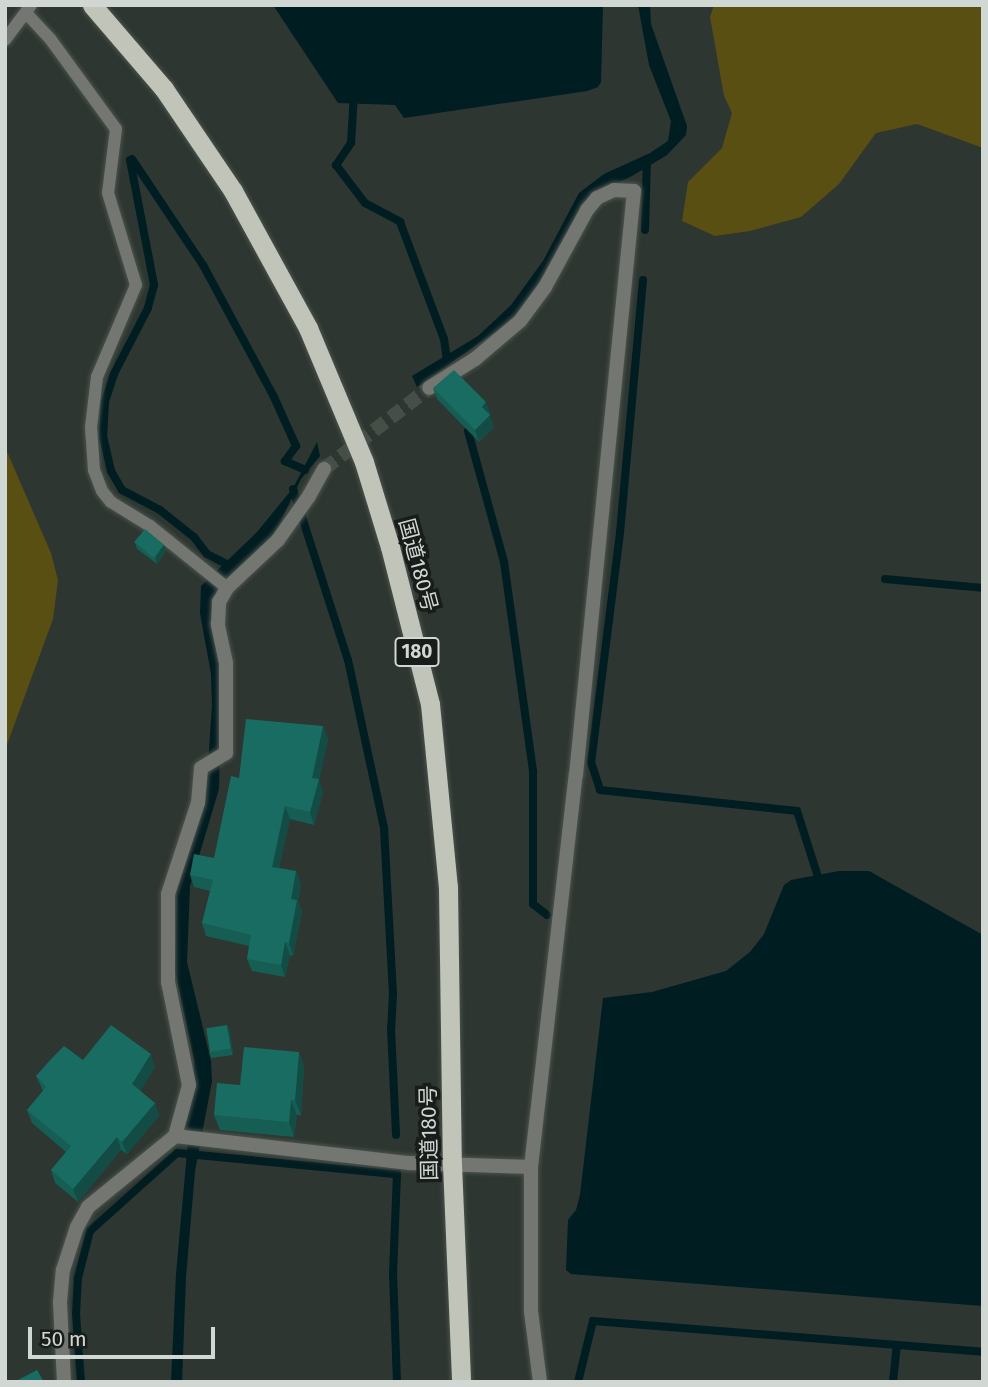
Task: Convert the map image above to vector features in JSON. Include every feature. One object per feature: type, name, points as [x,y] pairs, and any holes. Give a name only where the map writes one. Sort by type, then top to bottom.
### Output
[{"type":"highway","name":"国道180号","points":[[92,5],[164,89],[233,191],[308,328],[365,462],[390,547],[430,704],[448,887],[452,1164],[461,1382]]},
{"type":"street","points":[[429,388],[475,359],[520,321],[545,287],[587,210],[597,198],[614,190],[634,191],[576,775],[531,1167],[531,1311],[540,1382]]},
{"type":"street","points":[[64,1382],[60,1302],[64,1270],[77,1227],[88,1207],[175,1136],[189,1085],[168,982],[167,894],[198,803],[201,768],[226,753],[226,663],[218,624],[219,602],[225,587],[278,540],[324,469]]},
{"type":"street","points":[[175,1136],[409,1163],[531,1167]]},
{"type":"lane","points":[[5,40],[29,9],[117,129],[108,192],[136,285],[97,377],[91,427],[94,470],[102,491],[111,502],[176,545],[225,587]]},
{"type":"shaded area","points":[[714,5],[983,5],[983,148],[917,124],[876,133],[839,184],[801,217],[750,231],[715,236],[682,221],[688,182],[722,148],[732,113],[724,96],[710,17]]},
{"type":"shaded area","points":[[5,447],[51,553],[58,580],[53,619],[5,750]]},
{"type":"water","points":[[273,5],[603,5],[601,82],[598,87],[587,91],[404,118],[395,105],[338,103]]},
{"type":"water","points":[[638,5],[650,5],[651,24],[687,126],[686,135],[667,155],[604,189],[551,271],[513,319],[417,387],[412,376],[478,336],[511,305],[543,261],[579,193],[604,174],[650,153],[668,141],[671,121],[649,65]]},
{"type":"water","points":[[317,442],[320,456],[301,479],[278,527],[262,549],[211,599],[212,625],[221,676],[219,789],[190,886],[187,962],[211,1061],[212,1081],[195,1171],[186,1277],[182,1382],[171,1382],[176,1274],[188,1141],[185,1127],[194,1093],[194,1060],[175,971],[177,883],[206,794],[212,705],[211,674],[200,613],[201,586],[257,532],[293,488]]},
{"type":"water","points":[[839,871],[869,871],[983,935],[983,1306],[571,1274],[566,1270],[568,1220],[576,1210],[580,1195],[603,998],[652,992],[726,971],[750,952],[764,934],[784,885],[791,880]]},
{"type":"building","points":[[454,370],[486,402],[482,407],[490,415],[475,430],[433,388]]},
{"type":"building","points":[[145,529],[164,545],[153,558],[134,542]]},
{"type":"building","points":[[246,719],[323,726],[312,778],[319,779],[310,812],[285,806],[272,867],[296,871],[291,899],[297,900],[289,943],[285,942],[281,965],[247,959],[251,935],[202,923],[213,880],[190,875],[194,854],[214,858],[231,776],[239,778]]},
{"type":"building","points":[[111,1025],[151,1054],[132,1084],[155,1103],[122,1142],[117,1137],[73,1189],[51,1170],[71,1146],[27,1110],[46,1087],[36,1076],[52,1058],[64,1046],[83,1060]]},
{"type":"building","points":[[227,1025],[231,1049],[210,1052],[206,1028]]},
{"type":"building","points":[[244,1047],[299,1052],[295,1100],[291,1100],[289,1122],[214,1115],[217,1083],[240,1085]]},
{"type":"building","points":[[37,1370],[44,1382],[16,1381]]},
{"type":"waterway","points":[[354,93],[351,143],[336,165],[365,203],[400,222],[444,339],[447,361]]},
{"type":"waterway","points":[[132,159],[203,265],[274,397],[296,446],[285,461],[305,470]]},
{"type":"waterway","points":[[645,230],[647,159]]},
{"type":"waterway","points":[[130,160],[154,285],[148,308],[114,374],[105,401],[103,436],[111,471],[122,490],[160,510],[194,537],[207,554],[229,565]]},
{"type":"waterway","points":[[643,280],[620,533],[591,762],[600,790],[797,811],[820,883]]},
{"type":"waterway","points":[[468,431],[504,562],[533,772],[533,904],[547,915]]},
{"type":"waterway","points":[[293,489],[348,660],[384,828],[393,994],[391,1028],[396,1135]]},
{"type":"waterway","points":[[885,579],[983,588]]},
{"type":"waterway","points":[[81,1382],[76,1314],[78,1278],[90,1231],[177,1153],[397,1174],[393,1273],[397,1382]]},
{"type":"waterway","points":[[578,1382],[593,1321],[983,1352]]},
{"type":"waterway","points":[[893,1382],[897,1345]]},
{"type":"tunnel","points":[[324,469],[429,388]]}]
